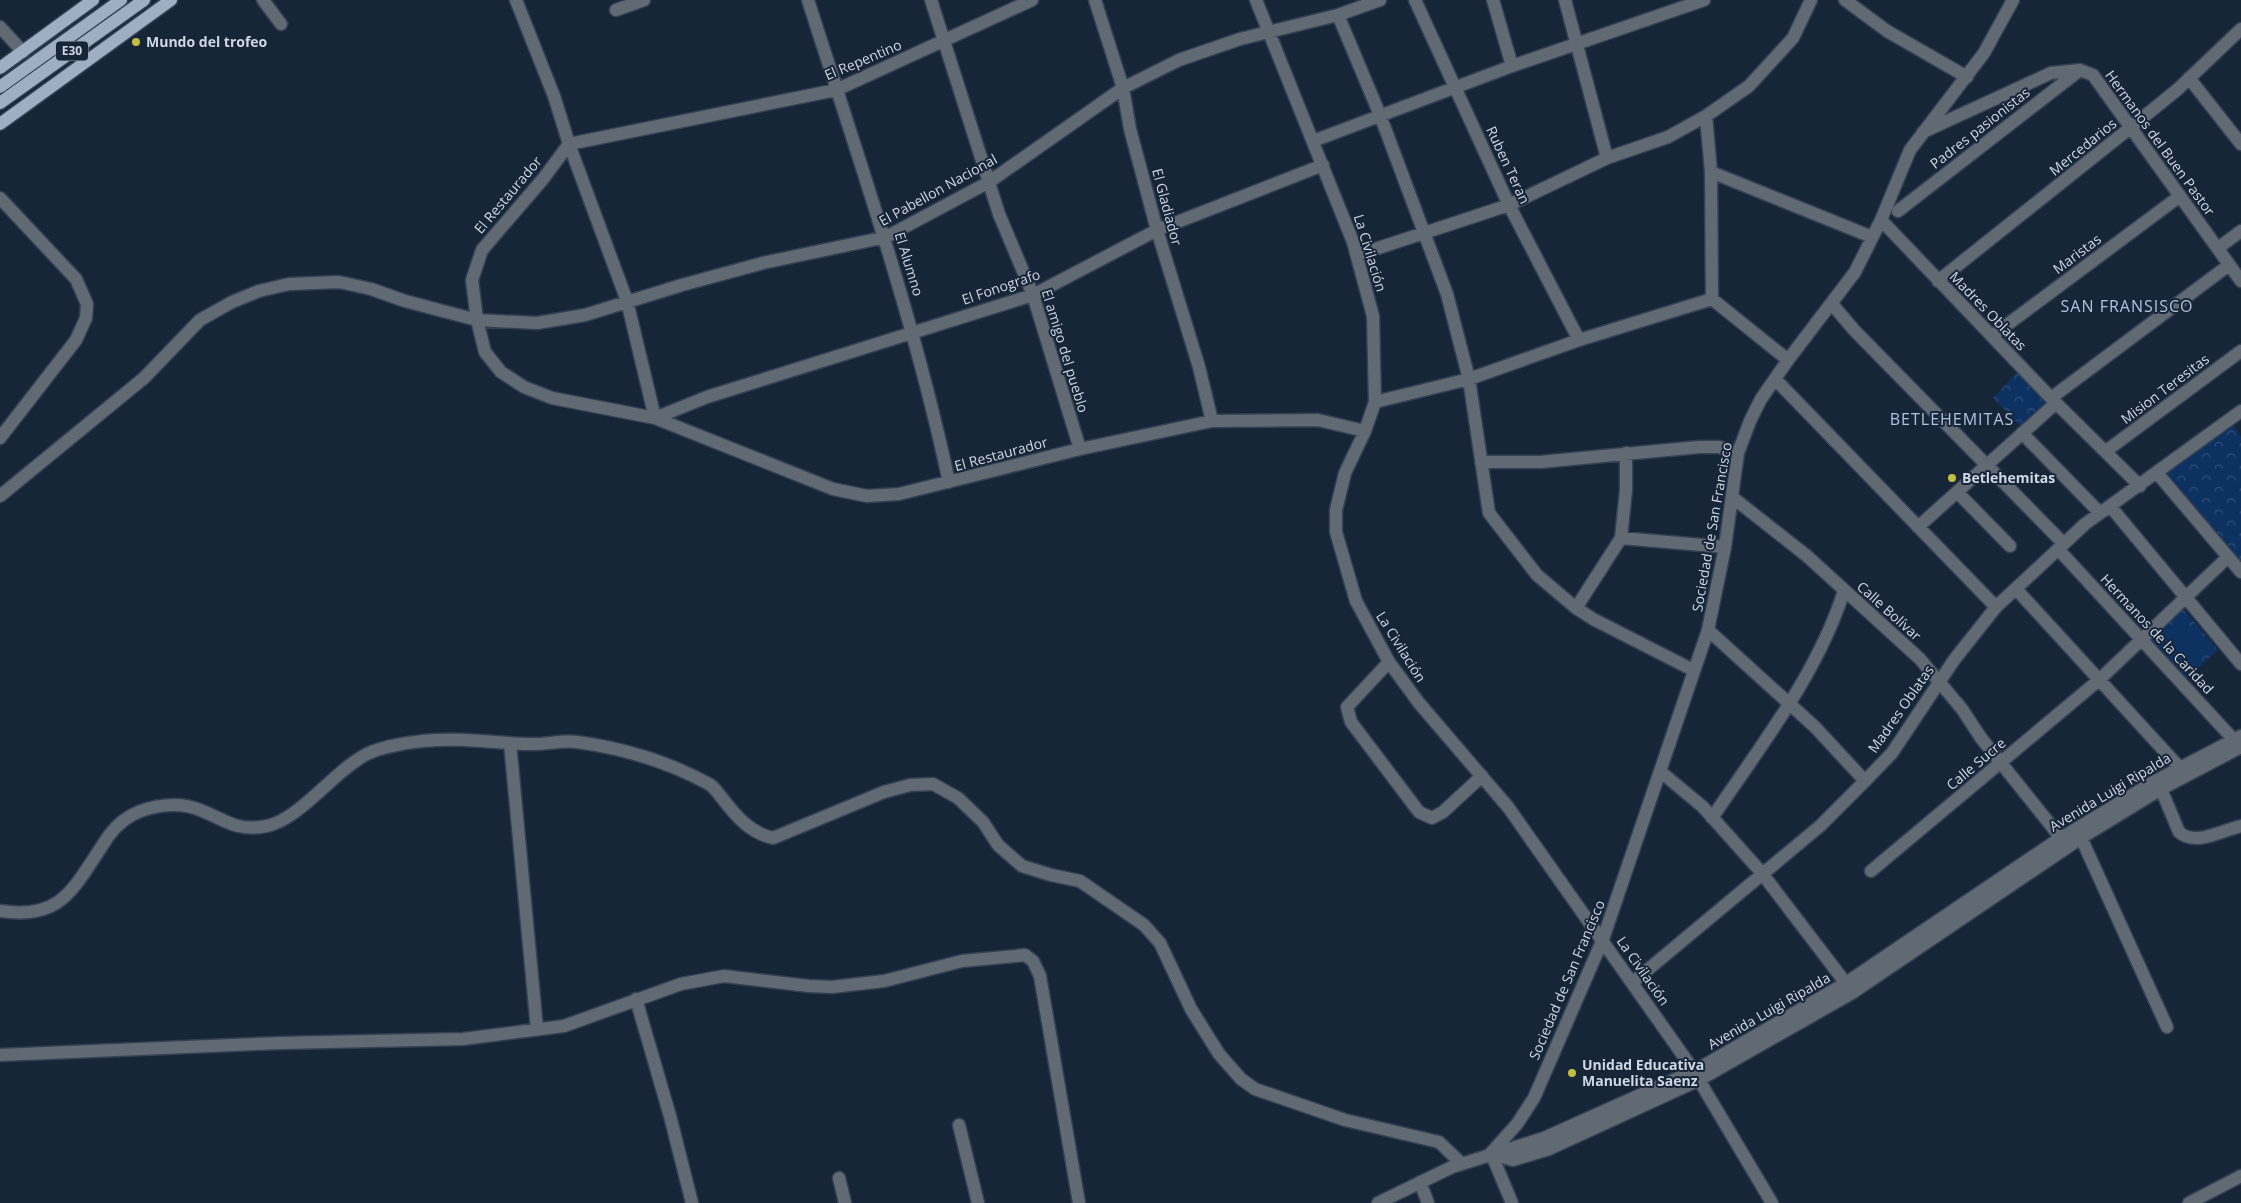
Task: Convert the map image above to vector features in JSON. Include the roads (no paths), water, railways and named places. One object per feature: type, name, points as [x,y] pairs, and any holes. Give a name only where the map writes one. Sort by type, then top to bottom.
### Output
[{"type":"main road","points":[[0,68],[93,0]]},
{"type":"main road","name":"E30","points":[[0,87],[120,0]]},
{"type":"main road","name":"E30","points":[[0,103],[144,0]]},
{"type":"main road","points":[[0,124],[171,0]]},
{"type":"street","points":[[263,0],[281,24]]},
{"type":"street","points":[[516,0],[554,96],[569,144],[627,301],[655,418]]},
{"type":"street","points":[[616,10],[644,0]]},
{"type":"street","name":"El Alumno","points":[[808,0],[836,90],[886,237],[935,416],[950,482]]},
{"type":"street","points":[[931,0],[945,41]]},
{"type":"street","name":"El Repentino","points":[[569,144],[836,90],[1032,0]]},
{"type":"street","name":"El Gladiador","points":[[1094,0],[1123,88],[1130,129],[1157,230],[1199,367],[1212,421]]},
{"type":"street","name":"La Civilación","points":[[1256,0],[1323,165],[1357,255],[1373,316],[1375,402],[1366,430],[1345,473],[1336,510],[1336,532],[1356,601],[1389,662],[1419,703],[1508,807],[1633,982],[1696,1076],[1772,1203]]},
{"type":"street","name":"El Pabellon Nacional","points":[[0,496],[144,378],[200,320],[241,298],[289,284],[338,282],[371,289],[405,301],[476,320],[557,321],[586,316],[627,301],[763,263],[886,237],[989,182],[1123,88],[1179,60],[1240,38],[1338,14],[1380,0]]},
{"type":"street","name":"Ruben Teran","points":[[1415,0],[1509,205],[1579,340]]},
{"type":"street","points":[[1493,0],[1512,66]]},
{"type":"street","points":[[1565,0],[1607,158]]},
{"type":"street","points":[[1357,255],[1509,205],[1607,158],[1654,143],[1706,116],[1749,86],[1794,38],[1811,0]]},
{"type":"street","points":[[1845,0],[1887,31],[1967,77]]},
{"type":"street","name":"Sociedad de San Francisco","points":[[1491,1153],[1517,1124],[1534,1098],[1603,940],[1708,630],[1725,546],[1738,453],[1750,421],[1761,399],[1788,360],[1855,272],[1881,220],[1910,150],[1921,133],[1967,77],[1995,36],[2013,0]]},
{"type":"street","points":[[1313,141],[1512,66],[1697,1]]},
{"type":"street","points":[[1338,14],[1380,115],[1447,294],[1469,379],[1489,513],[1537,575],[1576,608],[1593,619],[1693,670]]},
{"type":"street","points":[[0,27],[22,52]]},
{"type":"street","name":"Mercedarios","points":[[1938,282],[2130,128],[2189,78],[2241,29]]},
{"type":"street","name":"El amigo del pueblo","points":[[945,41],[999,214],[1033,295],[1080,449]]},
{"type":"street","points":[[1921,133],[2051,73],[2080,70]]},
{"type":"street","name":"Hermanos del Buen Pastor","points":[[2080,70],[2093,76],[2241,281]]},
{"type":"street","name":"Padres pasionistas","points":[[1898,210],[2080,70]]},
{"type":"street","points":[[2189,78],[2241,144]]},
{"type":"street","points":[[1706,116],[1711,172],[1712,300]]},
{"type":"street","name":"El Restaurador","points":[[569,144],[543,179],[482,250],[472,280],[476,320],[485,352],[501,372],[524,386],[552,398],[655,418],[832,489],[867,496],[899,494],[1080,449],[1212,421],[1304,419],[1366,430]]},
{"type":"street","name":"El Fonografo","points":[[655,418],[707,397],[1033,295],[1157,230],[1323,165]]},
{"type":"street","points":[[1711,172],[1872,237]]},
{"type":"street","name":"Maristas","points":[[1992,336],[2180,196]]},
{"type":"street","points":[[0,198],[76,279],[87,304],[86,318],[76,340],[0,438]]},
{"type":"street","name":"Madres Oblatas","points":[[1881,220],[1938,282],[2140,486]]},
{"type":"street","points":[[2218,248],[2241,231]]},
{"type":"street","points":[[1918,527],[2022,433],[2054,401],[2229,264]]},
{"type":"street","points":[[1375,402],[1469,379],[1579,340],[1712,300]]},
{"type":"street","points":[[1712,300],[1788,360]]},
{"type":"street","name":"Hermanos de la Caridad","points":[[1832,304],[1854,330],[2061,546],[2142,640],[2238,741]]},
{"type":"street","name":"Mision Teresitas","points":[[2106,451],[2241,350]]},
{"type":"street","points":[[1775,379],[1996,607]]},
{"type":"street","name":"Madres Oblatas","points":[[1633,982],[1761,872],[1820,826],[1865,781],[1892,753],[1939,682],[1996,607],[2061,546],[2105,510],[2241,411]]},
{"type":"street","points":[[2022,433],[2105,510],[2186,597],[2241,664]]},
{"type":"street","points":[[1481,462],[1540,462],[1626,452],[1720,447],[1738,453]]},
{"type":"street","points":[[1576,608],[1620,538],[1626,490],[1626,452]]},
{"type":"street","points":[[2157,473],[2241,572]]},
{"type":"street","points":[[1957,492],[2010,546]]},
{"type":"street","name":"Calle Bolívar","points":[[1732,497],[1807,556],[1920,659],[2061,838]]},
{"type":"street","points":[[1620,538],[1725,546]]},
{"type":"street","name":"Calle Sucre","points":[[1871,871],[2100,680],[2228,557]]},
{"type":"street","points":[[2016,589],[2182,772]]},
{"type":"street","points":[[1712,818],[1812,668],[1839,610],[1844,591]]},
{"type":"street","points":[[1708,630],[1815,727],[1865,781]]},
{"type":"street","points":[[1389,662],[1347,707],[1351,722],[1419,812],[1432,818],[1443,812],[1482,776]]},
{"type":"street","points":[[0,911],[24,915],[50,909],[64,897],[81,877],[109,835],[120,823],[142,810],[188,806],[201,810],[231,826],[246,828],[269,826],[295,811],[366,754],[421,741],[465,738],[530,745],[575,741],[627,752],[674,767],[710,784],[747,826],[760,835],[773,838],[884,792],[910,785],[933,784],[958,798],[983,822],[998,844],[1022,866],[1050,875],[1080,881],[1144,925],[1160,943],[1192,1009],[1219,1054],[1241,1080],[1255,1089],[1345,1120],[1439,1142],[1462,1164]]},
{"type":"street","name":"Avenida Luigi Ripalda","points":[[1378,1203],[1398,1199],[1420,1182],[1462,1164],[1491,1153],[1544,1138],[1696,1076],[1849,988],[2079,833],[2238,741]]},
{"type":"street","points":[[510,743],[537,1029]]},
{"type":"street","points":[[1661,772],[1712,818],[1761,872],[1849,988]]},
{"type":"street","name":"Avenida Luigi Ripalda","points":[[1849,988],[2061,838],[2079,833],[2162,789],[2182,772]]},
{"type":"street","points":[[2162,789],[2179,832],[2183,836],[2200,838],[2241,826]]},
{"type":"street","points":[[2079,833],[2167,1027]]},
{"type":"street","points":[[0,1056],[280,1043],[463,1039],[564,1026],[681,984],[724,976],[832,987],[884,981],[962,961],[1025,955],[1033,960],[1040,976],[1079,1203]]},
{"type":"street","points":[[636,999],[670,1116],[692,1203]]},
{"type":"street","points":[[959,1124],[978,1203]]},
{"type":"street","points":[[1491,1153],[1512,1203]]},
{"type":"street","points":[[2189,1203],[2241,1176]]},
{"type":"street","points":[[839,1178],[845,1203]]},
{"type":"street","points":[[1420,1182],[1428,1203]]},
{"type":"place","name":"Mundo del trofeo","points":[[136,42]]},
{"type":"place","name":"Betlehemitas","points":[[1952,478]]},
{"type":"place","name":"Unidad Educativa Manuelita Saenz","points":[[1572,1073]]},
{"type":"district","name":"SAN FRANSISCO","points":[[2127,306]]},
{"type":"district","name":"BETLEHEMITAS","points":[[1952,419]]}]
